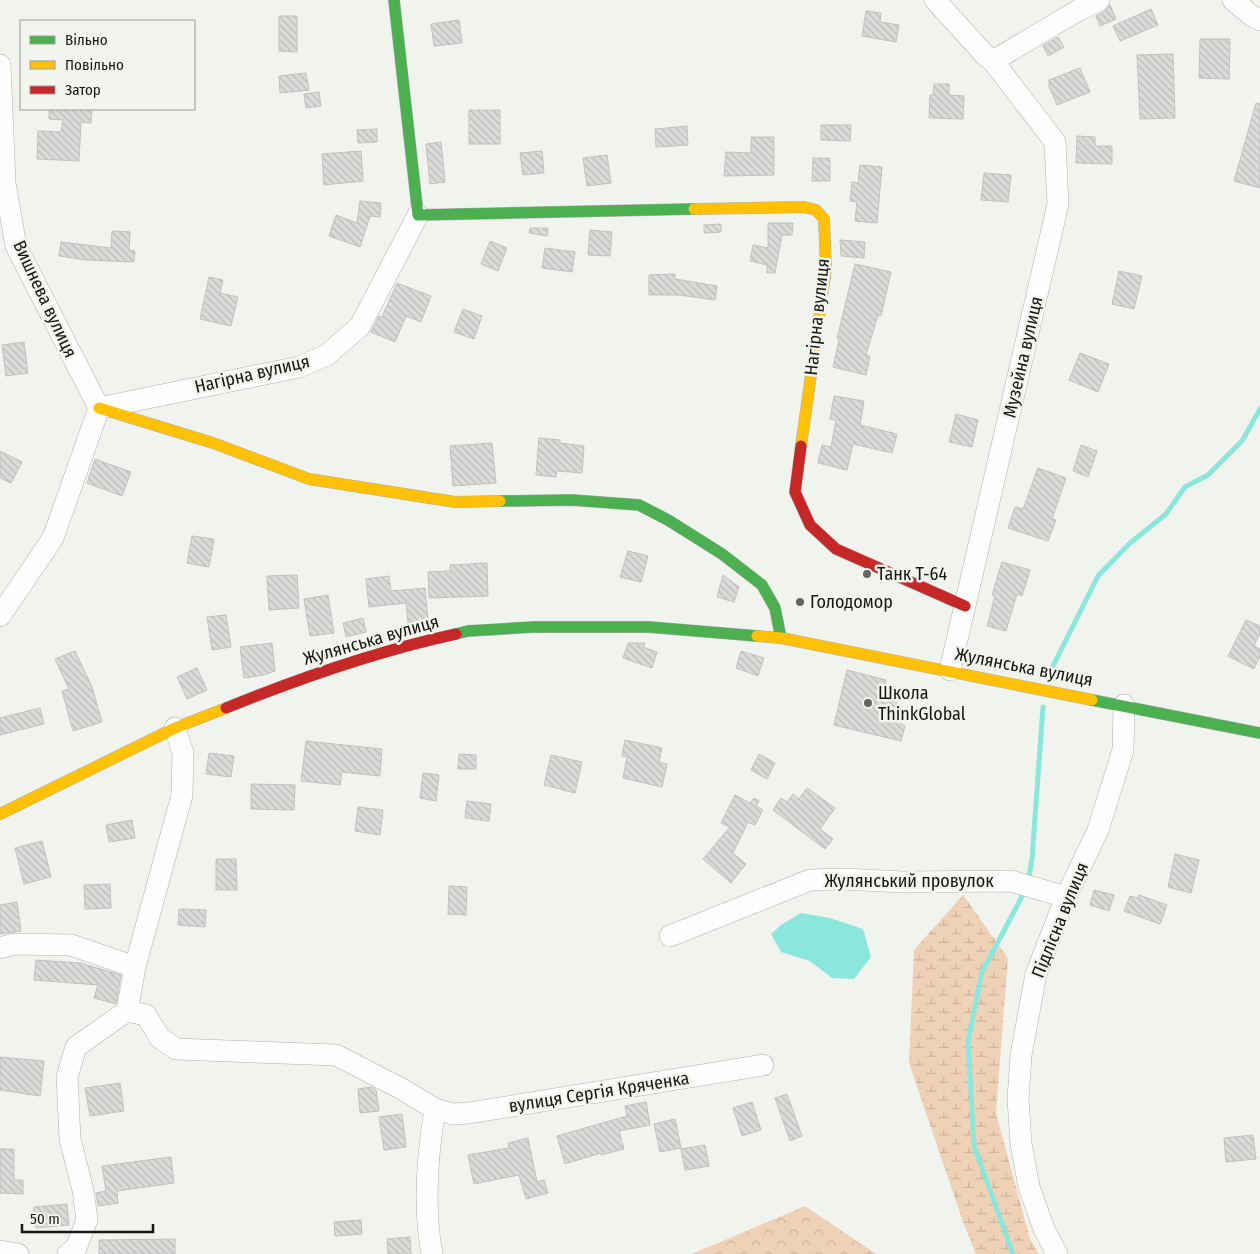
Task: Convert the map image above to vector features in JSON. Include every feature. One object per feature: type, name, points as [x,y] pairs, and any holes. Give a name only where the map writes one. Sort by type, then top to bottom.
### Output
[{"type":"street","points":[[394,0],[418,215]]},
{"type":"street","name":"Музейна вулиця","points":[[935,0],[985,55],[993,61],[1055,142],[1058,204],[950,670]]},
{"type":"street","points":[[993,61],[1099,0]]},
{"type":"street","points":[[1232,0],[1260,20]]},
{"type":"street","name":"Вишнева вулиця","points":[[0,64],[5,183],[16,246],[99,408]]},
{"type":"street","name":"Нагірна вулиця","points":[[99,408],[298,366],[327,355],[360,326],[418,215],[804,207],[816,210],[824,219],[826,268],[795,492],[810,525],[836,549],[966,606]]},
{"type":"street","points":[[0,616],[53,538],[99,408],[213,443],[309,479],[455,502],[572,500],[639,505],[668,520],[722,554],[762,585],[775,608],[781,638]]},
{"type":"street","name":"Жулянська вулиця","points":[[0,814],[175,728],[277,687],[345,664],[427,640],[468,631],[534,626],[649,627],[781,638],[1260,733]]},
{"type":"street","name":"Підлісна вулиця","points":[[1057,1254],[1044,1229],[1029,1187],[1021,1144],[1018,1099],[1021,1055],[1036,974],[1066,897],[1098,830],[1123,750],[1124,705]]},
{"type":"street","points":[[68,1254],[76,1248],[87,1220],[83,1190],[70,1138],[67,1077],[76,1047],[127,1011],[135,967],[182,796],[183,752],[175,728]]},
{"type":"street","name":"Жулянський провулок","points":[[670,936],[810,880],[842,879],[903,882],[1011,881],[1066,897]]},
{"type":"street","points":[[0,948],[14,944],[71,945],[135,967]]},
{"type":"street","name":"вулиця Сергія Кряченка","points":[[127,1011],[146,1015],[160,1038],[176,1049],[336,1055],[400,1088],[435,1109],[453,1114],[469,1114],[763,1065]]},
{"type":"street","points":[[432,1254],[428,1207],[428,1170],[435,1109]]},
{"type":"street","points":[[0,1251],[18,1254]]},
{"type":"green space","points":[[963,895],[1008,958],[996,1113],[1030,1239],[1039,1254],[976,1254],[962,1219],[909,1063],[914,950]]},
{"type":"green space","points":[[805,1206],[876,1254],[692,1254]]},
{"type":"water","points":[[801,913],[830,918],[863,929],[871,957],[854,979],[832,978],[810,961],[781,952],[771,934],[781,925]]},
{"type":"building","points":[[1110,5],[1116,19],[1100,26],[1096,16],[1105,11]]},
{"type":"building","points":[[1151,9],[1158,25],[1120,41],[1113,26]]},
{"type":"building","points":[[866,11],[881,13],[880,22],[899,25],[896,42],[862,36]]},
{"type":"building","points":[[279,16],[297,16],[297,52],[279,51]]},
{"type":"building","points":[[459,20],[462,43],[434,46],[431,24]]},
{"type":"building","points":[[1058,37],[1064,47],[1048,56],[1043,46]]},
{"type":"building","points":[[1200,39],[1230,39],[1229,79],[1199,78]]},
{"type":"building","points":[[1173,54],[1175,118],[1140,119],[1137,55]]},
{"type":"building","points":[[1080,68],[1090,92],[1057,105],[1049,86],[1049,80]]},
{"type":"building","points":[[306,73],[309,90],[280,93],[279,76]]},
{"type":"building","points":[[934,84],[949,84],[949,95],[964,96],[963,119],[929,118],[930,95],[933,95]]},
{"type":"building","points":[[319,92],[321,106],[306,108],[304,94]]},
{"type":"building","points":[[1256,103],[1260,104],[1260,188],[1234,181]]},
{"type":"building","points":[[49,110],[92,110],[91,123],[81,122],[79,161],[37,159],[38,131],[61,132],[63,120],[49,119]]},
{"type":"building","points":[[469,110],[500,110],[500,144],[469,144]]},
{"type":"building","points":[[821,125],[851,125],[850,141],[821,140]]},
{"type":"building","points":[[687,126],[688,145],[656,147],[655,129]]},
{"type":"building","points":[[377,129],[377,142],[358,143],[357,130]]},
{"type":"building","points":[[1077,136],[1095,137],[1095,146],[1112,146],[1112,164],[1076,163]]},
{"type":"building","points":[[751,137],[774,137],[774,175],[724,176],[726,152],[751,153]]},
{"type":"building","points":[[441,142],[445,182],[430,184],[426,144]]},
{"type":"building","points":[[361,151],[363,181],[324,185],[322,154]]},
{"type":"building","points":[[542,151],[544,173],[523,175],[520,153]]},
{"type":"building","points":[[607,155],[611,183],[587,186],[583,158]]},
{"type":"building","points":[[813,158],[830,158],[830,181],[812,181]]},
{"type":"building","points":[[860,165],[882,167],[877,223],[855,221],[857,202],[850,201],[852,182],[858,183]]},
{"type":"building","points":[[984,173],[1011,175],[1008,202],[981,200]]},
{"type":"building","points":[[360,201],[381,203],[380,217],[370,216],[360,247],[329,236],[336,215],[357,223]]},
{"type":"building","points":[[768,223],[793,223],[792,235],[782,235],[775,273],[767,273],[767,265],[750,261],[753,245],[768,248]]},
{"type":"building","points":[[721,224],[721,232],[704,233],[704,225]]},
{"type":"building","points":[[530,228],[548,228],[547,236],[529,233]]},
{"type":"building","points":[[590,230],[612,232],[610,256],[588,255]]},
{"type":"building","points":[[112,231],[130,232],[129,250],[135,251],[134,262],[85,260],[59,256],[61,242],[111,248]]},
{"type":"building","points":[[840,240],[865,242],[864,258],[841,256]]},
{"type":"building","points":[[490,241],[507,248],[498,271],[481,264]]},
{"type":"building","points":[[545,248],[575,252],[572,272],[542,268]]},
{"type":"building","points":[[855,264],[891,272],[881,316],[878,315],[866,355],[870,356],[866,375],[833,367],[839,340],[837,339]]},
{"type":"building","points":[[1119,271],[1142,276],[1134,309],[1112,304]]},
{"type":"building","points":[[675,274],[675,279],[717,286],[715,300],[679,295],[649,295],[649,275]]},
{"type":"building","points":[[209,277],[223,280],[220,293],[238,297],[231,326],[200,319]]},
{"type":"building","points":[[397,283],[431,296],[421,322],[406,316],[395,342],[371,332],[379,316],[382,317]]},
{"type":"building","points":[[463,309],[482,316],[474,339],[454,332]]},
{"type":"building","points":[[24,342],[28,373],[6,376],[2,345]]},
{"type":"building","points":[[1080,353],[1109,364],[1098,392],[1069,380]]},
{"type":"building","points":[[834,396],[864,401],[860,425],[897,434],[892,453],[853,444],[847,470],[818,463],[822,445],[831,447],[836,420],[830,419]]},
{"type":"building","points":[[956,414],[978,420],[972,447],[949,442]]},
{"type":"building","points":[[539,438],[560,440],[560,443],[584,446],[582,473],[557,471],[556,477],[536,475]]},
{"type":"building","points":[[492,443],[496,483],[453,486],[450,446]]},
{"type":"building","points":[[1081,445],[1097,451],[1088,477],[1073,471]]},
{"type":"building","points":[[0,451],[22,462],[11,483],[0,478]]},
{"type":"building","points":[[95,459],[131,472],[122,496],[87,483]]},
{"type":"building","points":[[1038,468],[1066,478],[1052,519],[1056,520],[1048,541],[1008,528],[1015,507],[1023,509]]},
{"type":"building","points":[[192,536],[214,539],[209,567],[187,563]]},
{"type":"building","points":[[628,551],[648,556],[641,582],[620,577]]},
{"type":"building","points":[[1002,562],[1030,570],[1022,596],[1017,594],[1006,631],[987,626],[995,596],[992,595]]},
{"type":"building","points":[[487,563],[488,596],[429,598],[428,572],[450,571],[450,565]]},
{"type":"building","points":[[297,575],[299,608],[269,610],[267,576]]},
{"type":"building","points":[[723,575],[739,587],[734,602],[717,597]]},
{"type":"building","points":[[389,576],[391,591],[425,588],[428,621],[408,623],[406,603],[369,607],[366,579]]},
{"type":"building","points":[[328,595],[334,633],[310,636],[304,599]]},
{"type":"building","points":[[226,615],[231,647],[212,650],[207,617]]},
{"type":"building","points":[[363,618],[366,632],[346,637],[343,623]]},
{"type":"building","points":[[1246,620],[1260,626],[1260,633],[1254,646],[1260,649],[1260,656],[1254,669],[1228,656]]},
{"type":"building","points":[[272,643],[275,671],[244,678],[240,647]]},
{"type":"building","points":[[628,643],[645,643],[643,647],[657,652],[652,668],[623,658]]},
{"type":"building","points":[[75,651],[92,687],[102,722],[73,731],[62,691],[69,689],[55,659]]},
{"type":"building","points":[[741,651],[764,658],[758,676],[736,668]]},
{"type":"building","points":[[197,668],[207,690],[187,699],[177,677]]},
{"type":"building","name":"Школа ThinkGlobal","points":[[847,670],[886,680],[883,692],[891,693],[902,713],[900,723],[905,726],[901,741],[834,725]]},
{"type":"building","points":[[40,708],[44,724],[0,735],[0,718]]},
{"type":"building","points":[[625,740],[662,748],[659,762],[667,764],[662,787],[623,778],[627,757],[622,756]]},
{"type":"building","points":[[306,741],[382,749],[380,776],[342,772],[340,785],[301,781]]},
{"type":"building","points":[[209,753],[234,756],[231,777],[206,774]]},
{"type":"building","points":[[459,754],[476,755],[476,769],[458,769]]},
{"type":"building","points":[[759,754],[775,763],[767,779],[751,770]]},
{"type":"building","points":[[551,755],[582,762],[575,793],[544,785]]},
{"type":"building","points":[[423,773],[439,775],[436,801],[420,798]]},
{"type":"building","points":[[251,784],[295,785],[294,810],[251,809]]},
{"type":"building","points":[[807,788],[835,808],[820,829],[833,839],[825,849],[773,810],[781,798],[787,802],[793,794],[799,799]]},
{"type":"building","points":[[735,795],[750,803],[754,798],[759,801],[756,806],[763,810],[755,825],[748,822],[733,853],[746,864],[731,883],[703,859],[730,827],[721,823]]},
{"type":"building","points":[[467,801],[491,804],[489,821],[465,818]]},
{"type":"building","points":[[358,807],[383,810],[380,835],[355,831]]},
{"type":"building","points":[[132,820],[135,838],[109,842],[106,825]]},
{"type":"building","points":[[42,841],[51,877],[24,884],[15,848]]},
{"type":"building","points":[[1175,854],[1199,860],[1191,893],[1168,887]]},
{"type":"building","points":[[216,859],[236,859],[237,890],[216,890]]},
{"type":"building","points":[[110,884],[111,908],[85,909],[84,885]]},
{"type":"building","points":[[449,886],[467,887],[466,915],[448,914]]},
{"type":"building","points":[[1094,890],[1114,895],[1109,911],[1090,905]]},
{"type":"building","points":[[1139,895],[1167,905],[1160,924],[1124,911],[1130,896],[1138,898]]},
{"type":"building","points":[[17,902],[21,931],[0,934],[0,905]]},
{"type":"building","points":[[179,909],[206,910],[205,927],[178,925]]},
{"type":"building","points":[[36,960],[80,963],[121,975],[116,1004],[94,998],[98,985],[34,980]]},
{"type":"building","points":[[0,1057],[44,1061],[40,1096],[0,1090]]},
{"type":"building","points":[[120,1083],[124,1111],[90,1116],[85,1088]]},
{"type":"building","points":[[372,1087],[376,1090],[379,1111],[360,1113],[358,1089]]},
{"type":"building","points":[[787,1094],[802,1136],[790,1141],[775,1098]]},
{"type":"building","points":[[646,1102],[650,1125],[619,1131],[624,1149],[601,1155],[601,1153],[565,1164],[557,1136],[627,1116],[625,1106]]},
{"type":"building","points":[[752,1102],[761,1130],[742,1136],[733,1108]]},
{"type":"building","points":[[402,1114],[406,1147],[384,1150],[379,1117]]},
{"type":"building","points":[[675,1119],[681,1148],[660,1152],[654,1124]]},
{"type":"building","points":[[1253,1135],[1256,1159],[1226,1162],[1224,1138]]},
{"type":"building","points":[[528,1138],[537,1182],[544,1180],[548,1193],[526,1199],[519,1175],[474,1184],[468,1155],[509,1148],[508,1143]]},
{"type":"building","points":[[705,1145],[709,1166],[685,1170],[681,1149]]},
{"type":"building","points":[[0,1149],[14,1149],[14,1180],[23,1180],[23,1194],[0,1193]]},
{"type":"building","points":[[171,1157],[174,1183],[117,1191],[118,1203],[98,1206],[96,1193],[106,1191],[102,1166]]},
{"type":"building","points":[[67,1204],[69,1225],[36,1228],[34,1207]]},
{"type":"building","points":[[361,1220],[362,1234],[335,1236],[334,1222]]},
{"type":"building","points":[[410,1237],[411,1254],[388,1254],[387,1239]]},
{"type":"building","points":[[175,1239],[175,1254],[99,1254],[99,1240]]},
{"type":"waterway","points":[[1051,670],[1098,576],[1129,544],[1166,514],[1185,487],[1208,475],[1242,441],[1260,409]]},
{"type":"waterway","points":[[1029,877],[1032,859],[1043,707]]},
{"type":"waterway","points":[[1013,1254],[974,1146],[968,1041],[982,972],[1025,891]]},
{"type":"traffic: fast","points":[[394,0],[418,215],[694,209]]},
{"type":"traffic: fast","points":[[500,501],[572,500],[639,505],[668,520],[722,554],[762,585],[775,608],[781,638]]},
{"type":"traffic: fast","points":[[456,634],[468,631],[534,627],[649,627],[757,636]]},
{"type":"traffic: fast","points":[[1092,700],[1260,733]]},
{"type":"traffic: slow","points":[[694,209],[804,207],[816,210],[824,219],[826,268],[801,446]]},
{"type":"traffic: slow","points":[[99,408],[213,443],[309,479],[455,502],[500,501]]},
{"type":"traffic: slow","points":[[757,636],[781,638],[1092,700]]},
{"type":"traffic: slow","points":[[0,814],[175,728],[226,708]]},
{"type":"traffic: jam","points":[[801,446],[795,492],[810,525],[836,549],[965,606]]},
{"type":"traffic: jam","points":[[226,708],[339,666],[456,634]]},
{"type":"place","name":"Танк Т-64","points":[[867,574]]},
{"type":"place","name":"Голодомор","points":[[800,602]]},
{"type":"place","name":"Школа ThinkGlobal","points":[[868,703]]}]
